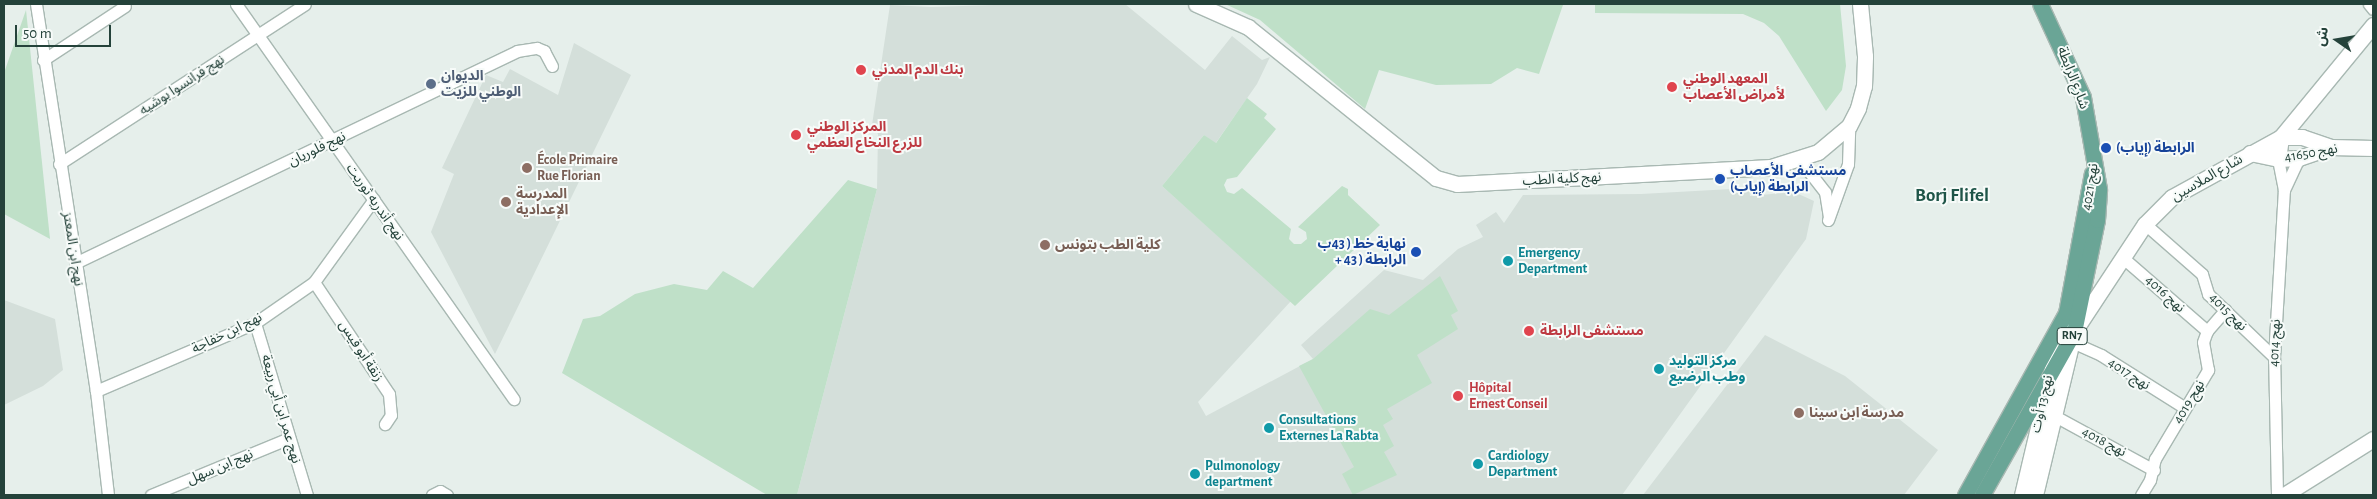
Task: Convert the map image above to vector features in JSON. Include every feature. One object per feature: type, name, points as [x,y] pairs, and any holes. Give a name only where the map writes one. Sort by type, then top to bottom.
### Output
[{"type":"main road","name":"شارع الرابطة","points":[[2040,4],[2083,97],[2094,156]]},
{"type":"main road","name":"نهج 4021","points":[[1982,495],[2073,337],[2079,308],[2094,156]]},
{"type":"main road","name":"نهج 4021","points":[[1965,495],[2079,308]]},
{"type":"street","name":"نهج ابن المعتز","points":[[36,4],[59,164],[96,391],[108,495]]},
{"type":"street","name":"نهج أندريه ثوريت","points":[[236,4],[514,399]]},
{"type":"street","name":"نهج فرانسوا بوشيه","points":[[59,164],[259,36],[305,4]]},
{"type":"street","name":"نهج كلية الطب","points":[[1196,4],[1248,27],[1353,114],[1446,182],[1499,183],[1762,168],[1800,160],[1836,140],[1849,126],[1864,86],[1865,56],[1860,4]]},
{"type":"street","points":[[2369,4],[2373,8]]},
{"type":"street","points":[[43,60],[125,6]]},
{"type":"street","name":"شارع الملاسين","points":[[2079,308],[2122,257],[2145,224],[2172,197],[2281,136],[2309,106],[2373,25]]},
{"type":"street","name":"نهج فلوريان","points":[[75,264],[334,142],[517,51],[537,48],[544,51],[552,66]]},
{"type":"street","name":"شارع الملاسين","points":[[2298,158],[2309,106]]},
{"type":"street","points":[[1800,160],[1825,192],[1828,220],[1848,164],[1849,126]]},
{"type":"street","points":[[2278,159],[2281,136],[2302,138],[2331,147]]},
{"type":"street","name":"نهج 41650","points":[[2250,153],[2278,159],[2298,158],[2331,147],[2373,148]]},
{"type":"street","name":"نهج 4014","points":[[2284,190],[2298,158]]},
{"type":"street","name":"نهج 4014","points":[[2277,495],[2274,357],[2284,190],[2278,159]]},
{"type":"street","name":"نهج ابن خفاجة","points":[[96,391],[254,323],[314,282],[374,199]]},
{"type":"street","name":"نهج 4015","points":[[2145,224],[2202,274],[2208,294],[2274,357]]},
{"type":"street","name":"نهج 4016","points":[[2122,257],[2207,331]]},
{"type":"street","name":"زنقة أبو قيس","points":[[314,282],[389,394],[391,415],[385,424]]},
{"type":"street","name":"نهج 13 أوت","points":[[2022,495],[2046,384],[2079,308]]},
{"type":"street","points":[[2207,331],[2226,310]]},
{"type":"street","name":"نهج عمر ابن أبي ربيعة","points":[[254,323],[307,495]]},
{"type":"street","name":"نهج 4019","points":[[2140,495],[2154,470],[2155,459],[2208,370],[2203,344],[2207,331]]},
{"type":"street","points":[[2035,495],[2073,337]]},
{"type":"street","name":"نهج 4017","points":[[2073,337],[2185,408]]},
{"type":"street","name":"نهج 4018","points":[[2053,415],[2154,470]]},
{"type":"street","name":"نهج ابن سهل","points":[[151,495],[289,438]]},
{"type":"street","points":[[2284,495],[2373,439]]},
{"type":"shaded area","points":[[1026,4],[1125,4],[1205,70],[1232,36],[1262,60],[1270,57],[1257,84],[1215,144],[1204,135],[1162,186],[1291,301],[1198,402],[1206,416],[1313,359],[1301,345],[1384,270],[1423,280],[1458,249],[1483,237],[1476,225],[1496,212],[1504,223],[1523,195],[1641,194],[1749,188],[1750,196],[1794,192],[1814,201],[1806,239],[1622,495],[797,495],[877,189],[878,134],[872,125],[890,5],[931,7]]},
{"type":"shaded area","name":"المدرسة الإعدادية","points":[[574,43],[631,75],[495,354],[431,232],[454,174],[442,168],[486,75],[503,82],[510,69],[558,95]]},
{"type":"shaded area","points":[[4,300],[55,319],[63,370],[43,386],[4,405]]},
{"type":"shaded area","name":"مدرسة ابن سينا","points":[[1765,335],[1845,376],[1938,450],[1904,495],[1643,495]]},
{"type":"green space","points":[[1225,4],[1840,4],[1846,66],[1842,90],[1826,111],[1779,36],[1764,23],[1743,14],[1595,13],[1595,5],[1563,5],[1539,74],[1517,68],[1491,84],[1436,85],[1379,70],[1365,109],[1260,20]]},
{"type":"green space","points":[[26,10],[50,239],[4,214],[4,73]]},
{"type":"green space","points":[[1247,98],[1267,114],[1264,118],[1276,129],[1237,177],[1227,179],[1224,185],[1227,192],[1234,194],[1242,188],[1291,229],[1289,239],[1294,244],[1301,244],[1307,239],[1306,232],[1298,227],[1342,186],[1348,189],[1348,195],[1380,225],[1295,306],[1162,186],[1204,135],[1216,143]]},
{"type":"green space","points":[[848,180],[877,189],[797,495],[767,495],[562,373],[583,319],[600,316],[635,294],[674,284],[707,290],[723,271],[753,288]]},
{"type":"green space","points":[[1440,276],[1458,311],[1451,315],[1458,329],[1417,355],[1432,383],[1387,409],[1393,419],[1383,425],[1394,446],[1384,452],[1397,475],[1353,495],[1342,474],[1354,467],[1299,366],[1313,359],[1370,309],[1389,315]]},
{"type":"place","name":"بنك الدم المدني","points":[[861,70]]},
{"type":"place","name":"الديوان الوطني للزيت","points":[[431,84]]},
{"type":"place","name":"المعهد الوطني لأمراض الأعصاب","points":[[1672,87]]},
{"type":"place","name":"المركز الوطني للزرع النخاع العظمي","points":[[796,135]]},
{"type":"place","name":"الرابطة (إياب)","points":[[2106,148]]},
{"type":"place","name":"École Primaire Rue Florian","points":[[527,168]]},
{"type":"place","name":"مستشفى الأعصاب الرابطة (إياب)","points":[[1720,179]]},
{"type":"place","name":"المدرسة الإعدادية","points":[[506,202]]},
{"type":"place","name":"كلية الطب بتونس","points":[[1045,245]]},
{"type":"place","name":"نهاية خط ( 43ب + 43 ) الرابطة","points":[[1416,252]]},
{"type":"place","name":"Emergency Department","points":[[1508,261]]},
{"type":"place","name":"مستشفى الرابطة","points":[[1529,331]]},
{"type":"place","name":"مركز التوليد وطب الرضيع","points":[[1659,369]]},
{"type":"place","name":"Hôpital Ernest Conseil","points":[[1458,396]]},
{"type":"place","name":"مدرسة ابن سينا","points":[[1799,413]]},
{"type":"place","name":"Consultations Externes La Rabta","points":[[1269,428]]},
{"type":"place","name":"Cardiology Department","points":[[1478,464]]},
{"type":"place","name":"Pulmonology department","points":[[1195,474]]},
{"type":"district","name":"Borj Flifel","points":[[1952,196]]}]
